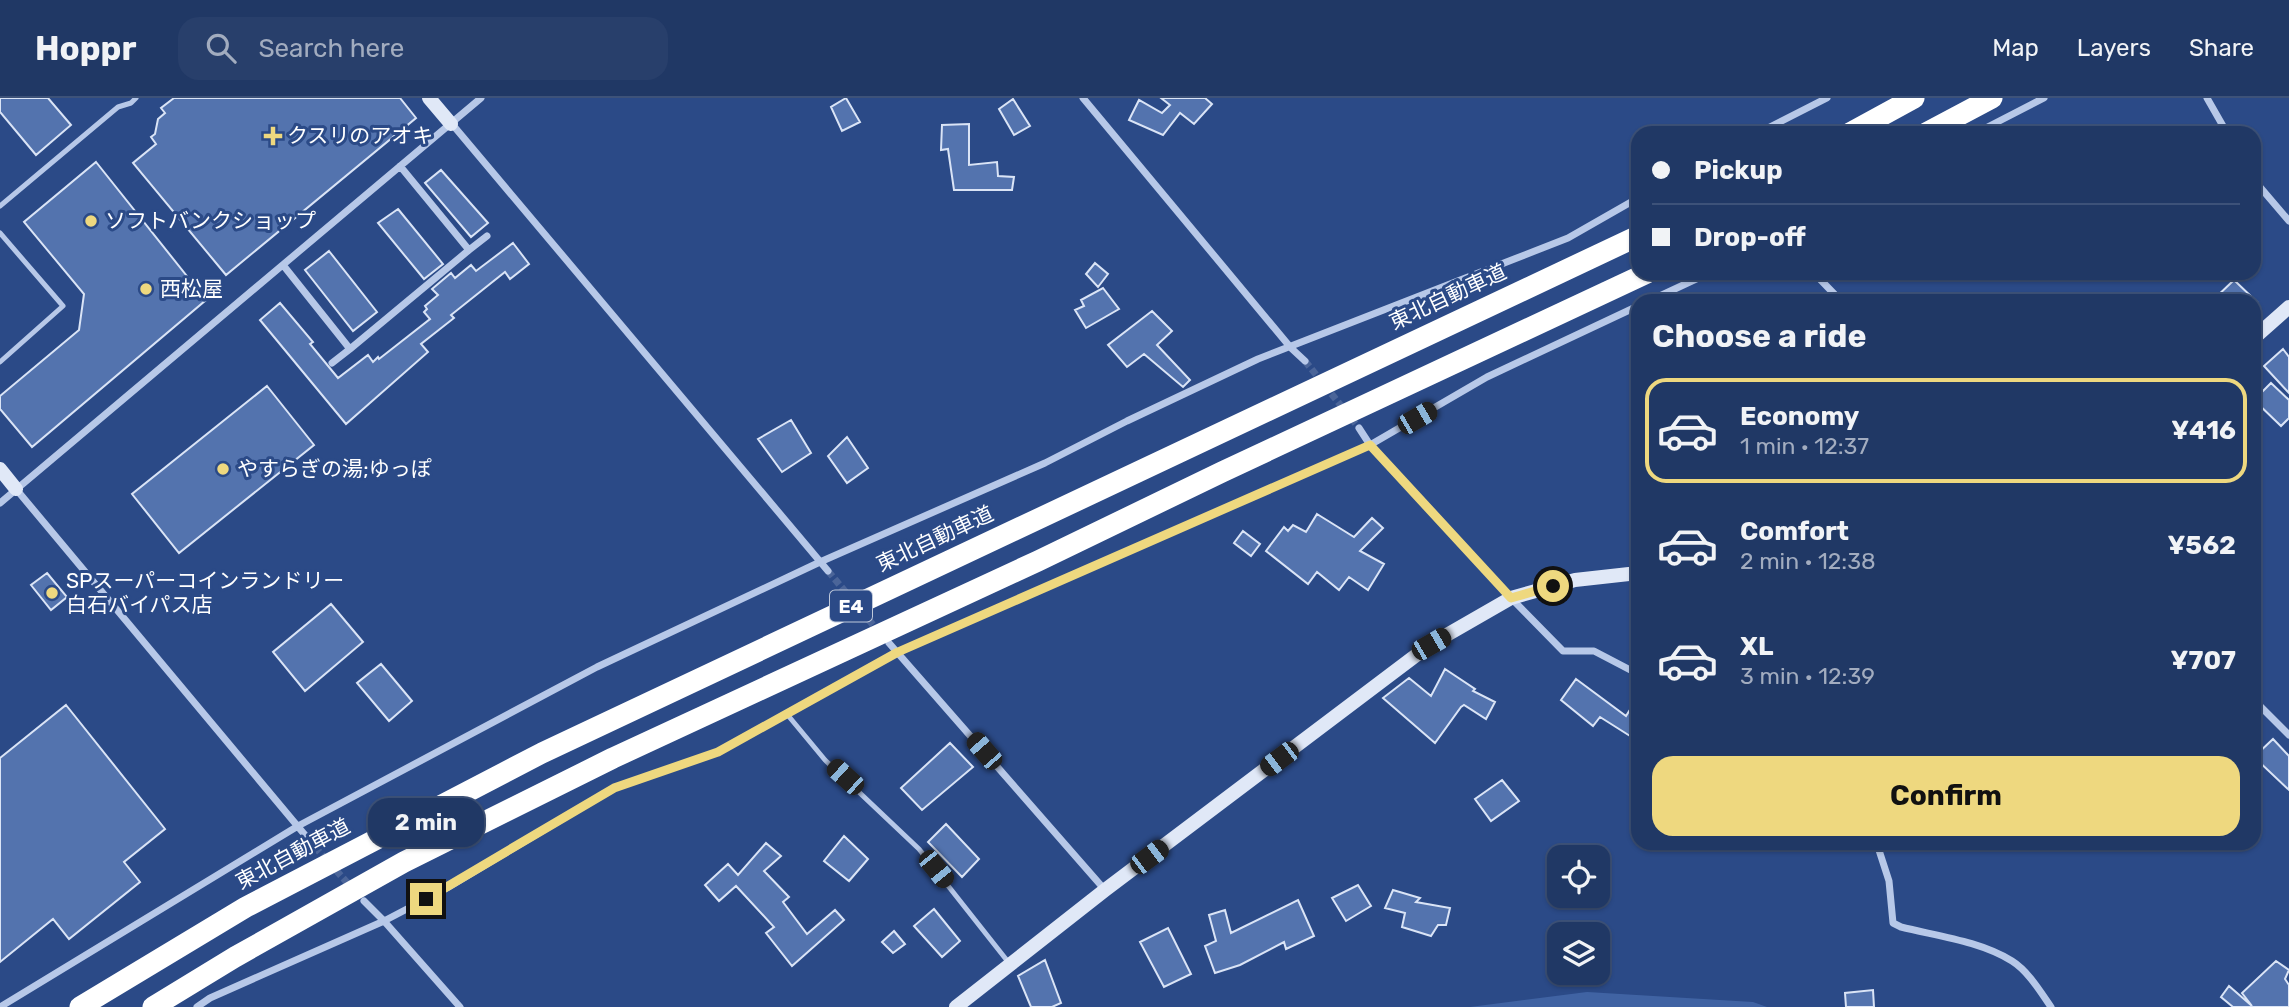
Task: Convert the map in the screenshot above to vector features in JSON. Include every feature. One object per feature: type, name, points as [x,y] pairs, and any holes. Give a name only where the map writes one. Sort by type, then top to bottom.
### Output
[{"type":"highway","points":[[1863,126],[1914,98]]},
{"type":"highway","points":[[1939,126],[1992,98]]},
{"type":"highway","name":"東北自動車道","points":[[80,1007],[246,907],[542,753],[1631,239]]},
{"type":"highway","name":"E4","points":[[153,1007],[404,862],[613,758],[1038,561],[1632,280]]},
{"type":"street","points":[[429,98],[828,571]]},
{"type":"street","points":[[0,503],[481,98]]},
{"type":"street","points":[[1083,98],[1291,348],[1305,361]]},
{"type":"street","points":[[1807,98],[1814,106]]},
{"type":"street","points":[[1773,126],[1827,98]]},
{"type":"street","points":[[1990,126],[2044,98]]},
{"type":"street","points":[[2207,98],[2223,126]]},
{"type":"street","points":[[400,166],[470,250]]},
{"type":"street","points":[[2261,188],[2289,221]]},
{"type":"street","points":[[0,1007],[298,826],[597,667],[820,562],[1045,463],[1258,359],[1568,238],[1631,202]]},
{"type":"street","points":[[332,363],[487,236]]},
{"type":"street","points":[[282,265],[350,349]]},
{"type":"street","points":[[1664,294],[1694,280]]},
{"type":"street","points":[[1821,280],[1834,294]]},
{"type":"street","points":[[2261,332],[2289,307]]},
{"type":"street","points":[[197,1007],[210,998],[384,921],[447,888],[614,788],[718,752],[898,652],[1370,445],[1487,377],[1631,309]]},
{"type":"street","points":[[1359,428],[1370,445],[1563,651],[1594,651],[1631,670]]},
{"type":"street","points":[[0,469],[315,847]]},
{"type":"street","points":[[956,1007],[1105,890],[1431,644],[1511,598],[1575,580],[1631,574]]},
{"type":"street","points":[[889,643],[1105,890]]},
{"type":"street","points":[[2261,707],[2289,735]]},
{"type":"street","points":[[1879,850],[1889,881],[1893,923],[1984,948],[2014,962],[2035,984],[2051,1007]]},
{"type":"street","points":[[364,901],[460,1007]]},
{"type":"lane","points":[[0,206],[118,107],[131,103],[136,98]]},
{"type":"lane","points":[[0,233],[63,306],[0,362]]},
{"type":"lane","points":[[786,713],[825,760],[919,849],[1010,964]]},
{"type":"shaded area","points":[[1587,992],[1753,1002],[1767,1007],[1470,1007]]},
{"type":"building","points":[[0,98],[48,98],[71,125],[36,155],[0,112]]},
{"type":"building","points":[[174,98],[400,98],[416,118],[226,275],[133,163],[156,144],[151,137],[155,134],[158,119],[165,113],[161,108]]},
{"type":"building","points":[[846,98],[860,122],[842,131],[831,107]]},
{"type":"building","points":[[1161,98],[1205,98],[1212,104],[1194,124],[1180,113],[1163,135],[1129,120],[1139,100],[1162,113],[1170,105]]},
{"type":"building","points":[[1013,99],[1030,126],[1014,135],[999,109]]},
{"type":"building","points":[[969,124],[969,165],[997,162],[998,176],[1014,177],[1012,190],[954,190],[948,149],[941,150],[942,125]]},
{"type":"building","points":[[96,162],[206,300],[32,447],[0,409],[0,396],[79,330],[84,294],[24,222]]},
{"type":"building","points":[[441,170],[488,223],[471,237],[425,183]]},
{"type":"building","points":[[398,209],[443,264],[424,279],[378,223]]},
{"type":"building","points":[[513,243],[529,264],[510,279],[505,272],[451,315],[454,318],[421,344],[428,352],[346,424],[260,320],[280,303],[313,342],[310,344],[338,378],[368,355],[373,362],[378,357],[379,359],[430,319],[424,312],[427,309],[425,306],[438,295],[432,289],[451,273],[455,278],[471,265],[476,271]]},
{"type":"building","points":[[329,251],[377,312],[353,331],[305,270]]},
{"type":"building","points":[[1095,263],[1108,274],[1098,287],[1086,274]]},
{"type":"building","points":[[2234,280],[2249,294],[2219,294]]},
{"type":"building","points":[[1103,288],[1119,309],[1086,328],[1075,310],[1084,306],[1081,300]]},
{"type":"building","points":[[1152,311],[1172,331],[1157,345],[1190,380],[1183,387],[1144,354],[1127,367],[1108,345]]},
{"type":"building","points":[[2283,349],[2289,357],[2289,393],[2264,366]]},
{"type":"building","points":[[2271,383],[2289,400],[2289,418],[2281,426],[2261,407],[2261,393]]},
{"type":"building","name":"やすらぎの湯;ゆっぽ","points":[[267,386],[314,445],[179,553],[132,494]]},
{"type":"building","points":[[791,420],[811,453],[782,472],[758,439]]},
{"type":"building","points":[[847,437],[868,468],[847,483],[828,456]]},
{"type":"building","points":[[1317,514],[1354,537],[1372,518],[1383,528],[1360,551],[1384,564],[1368,590],[1349,577],[1339,590],[1317,572],[1308,584],[1266,551],[1284,527],[1288,531],[1293,525],[1306,532]]},
{"type":"building","points":[[1243,531],[1260,544],[1251,556],[1234,543]]},
{"type":"building","points":[[47,573],[67,597],[51,610],[31,585]]},
{"type":"building","points":[[331,604],[363,642],[305,691],[273,652]]},
{"type":"building","points":[[381,664],[412,701],[389,721],[357,683]]},
{"type":"building","points":[[1445,669],[1475,689],[1473,691],[1495,702],[1486,719],[1464,705],[1461,707],[1435,743],[1383,698],[1409,678],[1431,696]]},
{"type":"building","points":[[1576,679],[1626,716],[1631,708],[1631,737],[1600,717],[1593,726],[1561,700]]},
{"type":"building","points":[[66,705],[165,829],[124,862],[140,882],[69,939],[53,919],[0,962],[0,758]]},
{"type":"building","points":[[2273,739],[2289,756],[2289,790],[2261,764],[2261,750]]},
{"type":"building","points":[[950,743],[973,767],[922,810],[901,788]]},
{"type":"building","points":[[1502,780],[1519,801],[1491,821],[1475,799]]},
{"type":"building","points":[[946,824],[979,859],[962,877],[928,842]]},
{"type":"building","points":[[844,836],[868,859],[849,881],[824,861]]},
{"type":"building","points":[[766,843],[781,856],[764,871],[789,897],[783,902],[807,934],[835,910],[844,920],[792,966],[766,933],[774,927],[736,886],[719,901],[705,885],[728,864],[738,875]]},
{"type":"building","points":[[1358,885],[1371,906],[1346,921],[1332,898]]},
{"type":"building","points":[[1393,890],[1420,898],[1416,902],[1450,908],[1446,925],[1438,925],[1431,936],[1402,927],[1405,913],[1385,908]]},
{"type":"building","points":[[1298,900],[1314,936],[1286,949],[1284,942],[1240,965],[1215,973],[1205,946],[1216,941],[1209,915],[1225,910],[1231,933]]},
{"type":"building","points":[[934,909],[960,941],[942,957],[914,926]]},
{"type":"building","points":[[1168,928],[1191,974],[1164,987],[1140,942]]},
{"type":"building","points":[[894,931],[905,944],[893,953],[882,942]]},
{"type":"building","points":[[1045,960],[1061,1003],[1052,1007],[1031,1007],[1018,976]]},
{"type":"building","points":[[2276,961],[2289,970],[2285,979],[2289,985],[2289,1007],[2233,1007],[2221,997],[2229,986],[2252,1006],[2242,993]]},
{"type":"building","points":[[1873,990],[1874,1007],[1846,1007],[1845,993]]},
{"type":"tunnel","points":[[1305,361],[1359,428]]},
{"type":"tunnel","points":[[828,571],[879,632]]},
{"type":"tunnel","points":[[315,847],[352,888]]},
{"type":"place","name":"クスリのアオキ","points":[[273,136]]},
{"type":"place","name":"ソフトバンクショップ","points":[[91,221]]},
{"type":"place","name":"西松屋","points":[[146,289]]},
{"type":"place","name":"やすらぎの湯;ゆっぽ","points":[[223,469]]},
{"type":"place","name":"SPスーパーコインランドリー 白石バイパス店","points":[[52,593]]},
{"type":"route","points":[[426,899],[614,788],[718,752],[898,652],[1370,445],[1511,598],[1553,586]]}]
